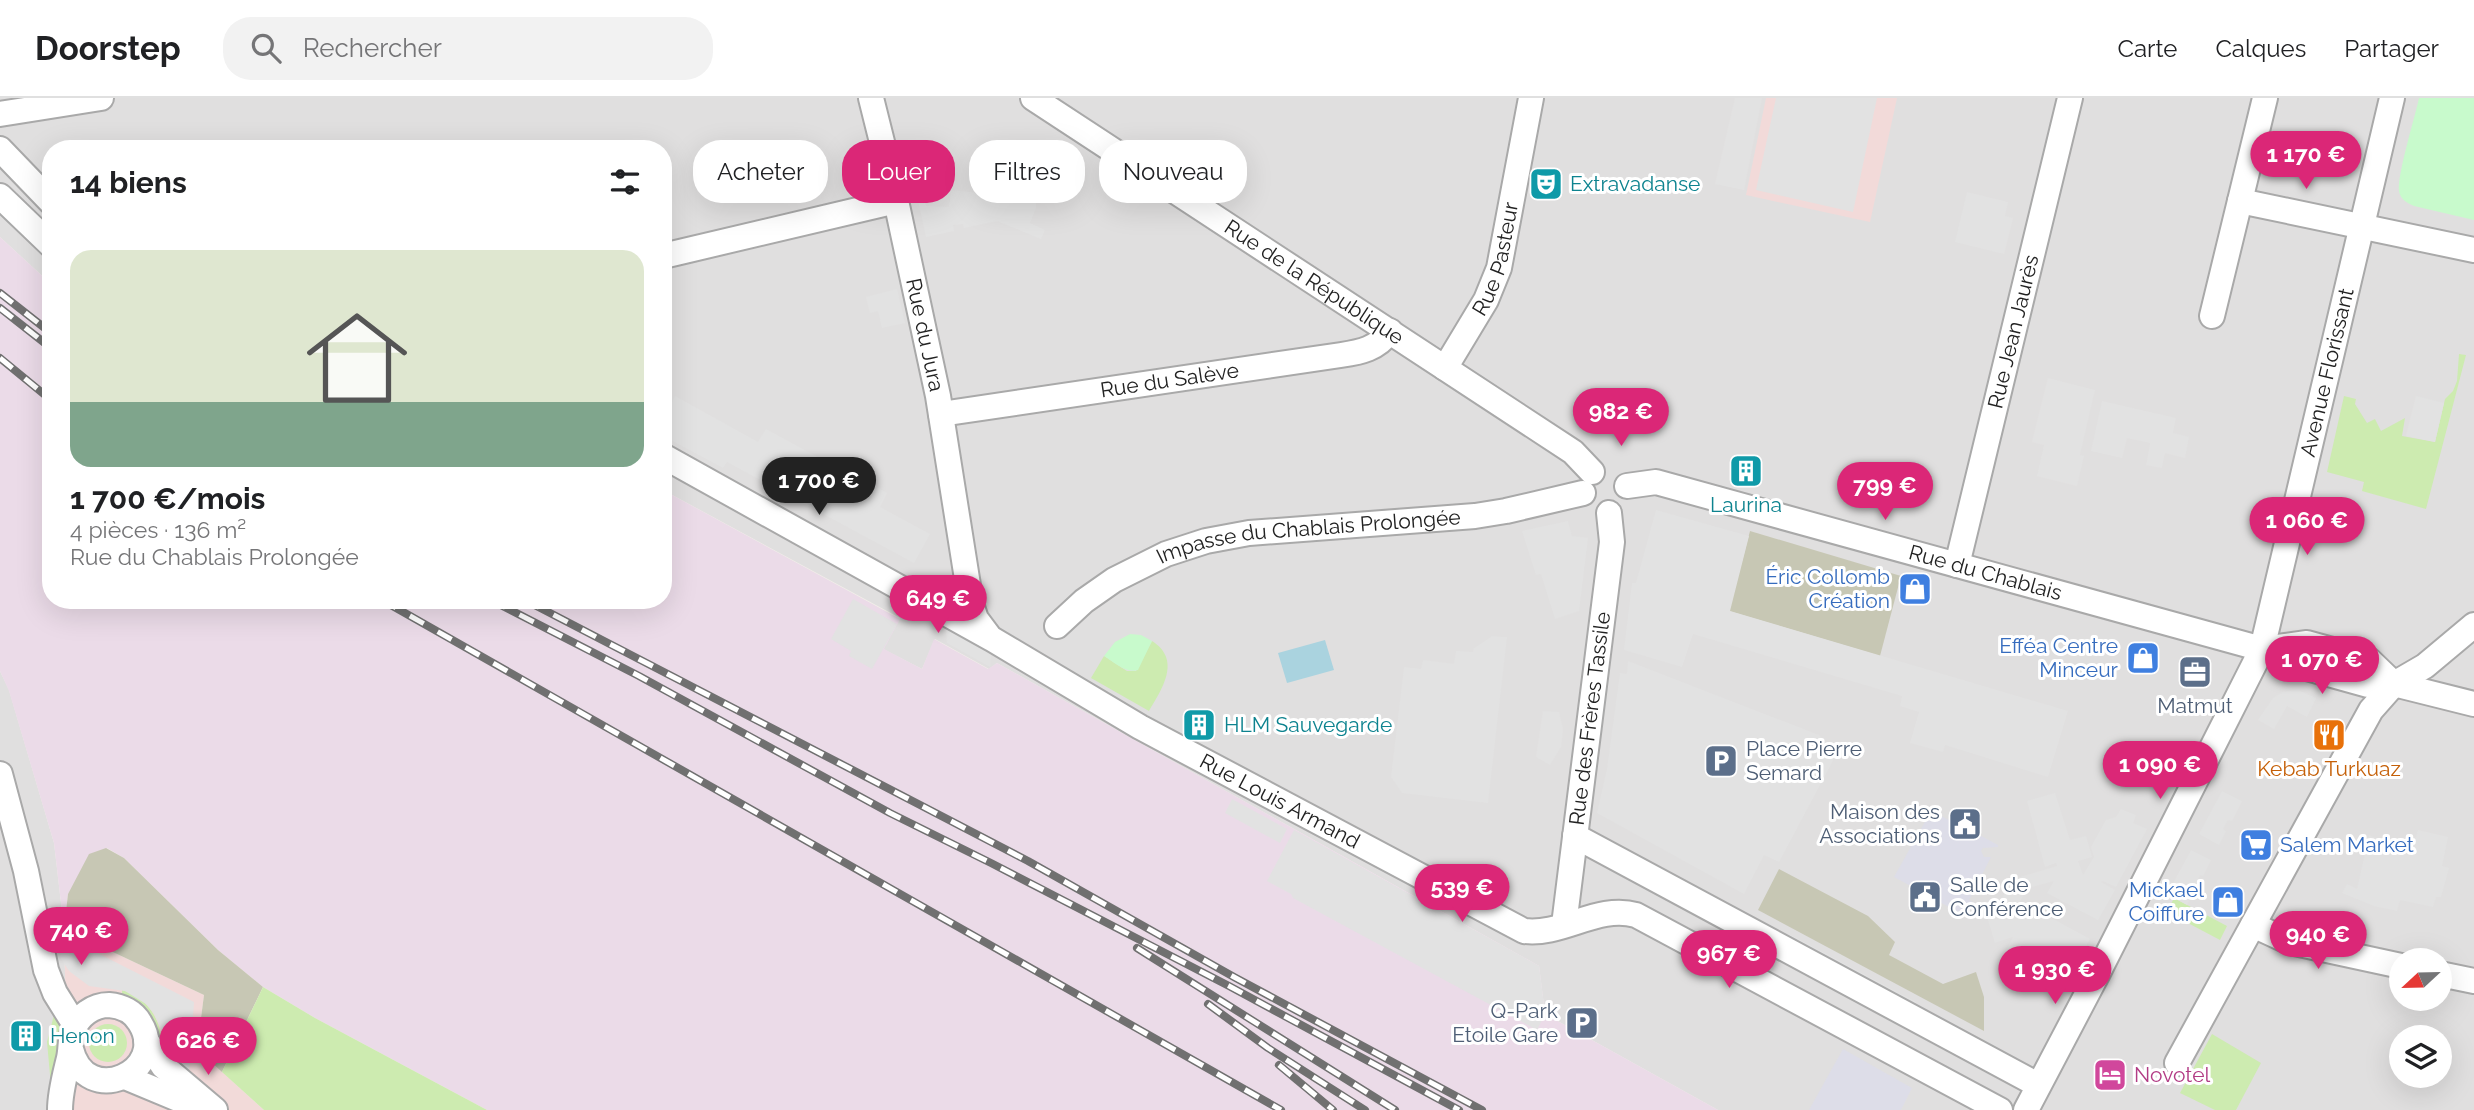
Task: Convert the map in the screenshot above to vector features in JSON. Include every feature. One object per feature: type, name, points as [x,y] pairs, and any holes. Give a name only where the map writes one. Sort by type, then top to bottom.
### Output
[{"type":"street","points":[[0,114],[101,98]]},
{"type":"street","name":"Rue du Jura","points":[[871,98],[881,140]]},
{"type":"street","name":"Rue de la République","points":[[1033,98],[1573,452],[1588,483]]},
{"type":"street","name":"Rue Pasteur","points":[[1445,368],[1486,300],[1499,268],[1531,98]]},
{"type":"street","name":"Rue Jean Jaurès","points":[[1957,565],[2070,98]]},
{"type":"street","points":[[2212,316],[2265,98]]},
{"type":"street","name":"Avenue Florissant","points":[[2026,1110],[2262,649],[2392,98]]},
{"type":"street","points":[[0,149],[42,193]]},
{"type":"street","points":[[0,196],[42,236]]},
{"type":"street","points":[[2240,201],[2474,250]]},
{"type":"street","points":[[672,254],[888,203]]},
{"type":"street","name":"Rue du Jura","points":[[896,203],[941,414],[976,620],[998,643]]},
{"type":"street","name":"Rue du Salève","points":[[941,414],[1342,355],[1372,348],[1390,331]]},
{"type":"street","name":"Rue Louis Armand","points":[[672,461],[998,643],[1140,727],[1524,931],[1535,932],[1612,913],[1636,915],[2000,1110]]},
{"type":"street","points":[[1602,468],[1613,469],[1622,475],[1628,486],[1624,503],[1609,513],[1592,508],[1585,500],[1588,483],[1602,468]]},
{"type":"street","name":"Rue du Chablais","points":[[1628,486],[1657,482],[2262,649],[2296,665],[2368,685],[2394,684],[2474,704]]},
{"type":"street","name":"Impasse du Chablais Prolongée","points":[[1057,626],[1090,596],[1114,580],[1166,554],[1206,541],[1249,533],[1506,512],[1588,483]]},
{"type":"street","name":"Rue des Frères Tassile","points":[[1564,925],[1612,542],[1609,513]]},
{"type":"street","points":[[906,591],[938,594],[956,585],[966,573]]},
{"type":"street","points":[[2177,1063],[2363,722],[2394,684],[2425,666],[2474,625]]},
{"type":"street","points":[[0,774],[26,871],[51,985],[73,1037],[80,1069],[91,1077],[110,1081],[125,1077],[141,1062],[146,1040]]},
{"type":"street","points":[[1574,843],[1884,1013],[1901,1010],[2038,1085]]},
{"type":"street","points":[[2253,925],[2290,942],[2389,963]]},
{"type":"street","points":[[43,950],[56,972],[70,988],[82,997],[103,1006]]},
{"type":"street","points":[[2452,976],[2474,981]]},
{"type":"street","points":[[60,1110],[61,1090],[73,1037],[90,1010],[103,1006],[118,1006],[132,1013],[142,1025],[146,1040],[163,1066],[215,1110]]},
{"type":"street","points":[[75,1110],[81,1089],[91,1077]]},
{"type":"street","points":[[125,1077],[205,1110]]},
{"type":"shaded area","points":[[0,98],[2474,98],[2474,1110],[1718,1110],[1545,1014],[1539,966],[997,663],[989,669],[935,639],[922,669],[883,649],[900,618],[672,495],[672,140],[42,140],[42,276],[0,237]]},
{"type":"shaded area","points":[[1735,98],[1762,98],[1744,190],[1715,184]]},
{"type":"shaded area","points":[[1766,98],[1897,98],[1870,222],[1746,195]]},
{"type":"shaded area","points":[[1776,98],[1877,98],[1853,212],[1756,190]]},
{"type":"shaded area","points":[[955,190],[969,192],[969,203],[1036,203],[1030,223],[1045,230],[1041,239],[997,221],[964,228],[963,224],[953,225],[954,231],[926,237],[919,203],[949,207],[949,203],[955,203]]},
{"type":"shaded area","points":[[1967,192],[2008,202],[2005,216],[2013,218],[2004,254],[1955,242]]},
{"type":"shaded area","points":[[0,237],[42,276],[42,609],[672,609],[672,495],[900,619],[884,649],[922,669],[934,639],[988,669],[997,663],[1539,966],[1545,1014],[1718,1110],[487,1110],[315,1018],[263,987],[218,950],[124,858],[107,848],[68,894],[64,929],[54,843],[9,691],[0,671]]},
{"type":"shaded area","points":[[897,289],[905,323],[882,328],[878,311],[870,313],[866,297]]},
{"type":"shaded area","points":[[2048,378],[2095,390],[2080,455],[2084,456],[2077,486],[2037,476],[2044,445],[2032,442]]},
{"type":"shaded area","points":[[675,396],[758,442],[766,429],[847,473],[850,468],[876,482],[875,486],[887,493],[880,507],[930,534],[914,563],[727,462],[723,468],[672,441],[672,402]]},
{"type":"shaded area","points":[[2416,396],[2444,403],[2435,442],[2406,436]]},
{"type":"shaded area","points":[[2102,401],[2176,418],[2173,433],[2189,437],[2185,458],[2165,453],[2162,468],[2146,465],[2150,443],[2127,438],[2122,458],[2091,451]]},
{"type":"shaded area","points":[[1656,510],[1749,536],[1730,611],[2068,711],[2048,777],[1945,745],[1943,752],[1910,743],[1919,712],[1900,706],[1902,696],[1693,634],[1682,667],[1624,650],[1632,583],[1636,583]]},
{"type":"shaded area","points":[[1568,521],[1572,536],[1588,538],[1579,611],[1555,619],[1541,574],[1536,575],[1522,531]]},
{"type":"shaded area","points":[[1750,531],[1901,576],[1880,656],[1729,611]]},
{"type":"shaded area","points":[[853,599],[897,624],[872,669],[849,656],[851,651],[831,639]]},
{"type":"shaded area","points":[[946,628],[991,652],[990,667],[947,643]]},
{"type":"shaded area","points":[[1492,636],[1507,637],[1488,803],[1402,793],[1391,777],[1404,667],[1421,669],[1423,660],[1454,664],[1456,651],[1473,652],[1474,648]]},
{"type":"shaded area","name":"Place Pierre Semard","points":[[1628,661],[1819,735],[1837,753],[1779,862],[1764,855],[1744,894],[1597,813],[1607,769],[1620,673],[1627,674]]},
{"type":"shaded area","points":[[0,671],[9,690],[54,843],[64,929],[68,1110],[0,1110]]},
{"type":"shaded area","points":[[2298,690],[2316,698],[2307,717],[2287,706],[2274,729],[2258,720],[2273,698],[2283,692]]},
{"type":"shaded area","points":[[1543,711],[1559,712],[1563,729],[1561,747],[1550,765],[1536,757]]},
{"type":"shaded area","points":[[2222,791],[2242,801],[2232,821],[2228,820],[2223,829],[2226,831],[2219,845],[2199,834]]},
{"type":"shaded area","points":[[2055,793],[2070,840],[2086,836],[2092,857],[2078,861],[2083,875],[2094,857],[2091,847],[2106,820],[2116,817],[2121,809],[2136,815],[2133,823],[2147,829],[2116,887],[2101,882],[2115,890],[2098,920],[2047,893],[2054,881],[2028,888],[2017,906],[2022,920],[2029,906],[2090,939],[2064,983],[2006,951],[2013,937],[1995,943],[1984,907],[1999,903],[2013,879],[2057,866],[2056,863],[2045,867],[2027,801]]},
{"type":"shaded area","points":[[1232,799],[1287,829],[1280,843],[1225,813]]},
{"type":"shaded area","points":[[1931,811],[1957,824],[1962,833],[1972,831],[1998,845],[1983,848],[1981,851],[1984,857],[1991,857],[1969,900],[1979,906],[1960,913],[1934,899],[1931,890],[1920,891],[1894,877]]},
{"type":"shaded area","points":[[1294,830],[1539,966],[1545,1014],[1537,1030],[1293,898],[1291,894],[1267,881]]},
{"type":"shaded area","points":[[2418,830],[2448,837],[2442,866],[2449,868],[2441,897],[2436,897],[2433,907],[2400,900],[2397,911],[2374,906],[2342,893],[2347,884],[2357,889],[2369,835],[2411,853]]},
{"type":"shaded area","points":[[106,848],[124,858],[218,950],[263,987],[222,1072],[197,1049],[204,995],[64,929],[68,894],[89,854]]},
{"type":"shaded area","points":[[2191,850],[2211,860],[2203,876],[2200,875],[2187,905],[2167,894]]},
{"type":"shaded area","points":[[1779,869],[1868,916],[1895,942],[1889,955],[1943,984],[1976,972],[1984,997],[1984,1031],[1758,910]]},
{"type":"shaded area","points":[[64,929],[204,995],[197,1049],[264,1110],[68,1110]]},
{"type":"shaded area","points":[[1789,934],[1916,1002],[1911,1010],[1775,936]]},
{"type":"shaded area","points":[[66,937],[194,1002],[189,1075],[162,1055],[162,1031],[146,1004],[125,991],[89,986],[69,971],[61,959],[58,939]]},
{"type":"shaded area","points":[[1843,1049],[1912,1088],[1901,1110],[1809,1110]]},
{"type":"green space","points":[[2419,98],[2474,98],[2474,220],[2414,206],[2400,194],[2401,172]]},
{"type":"green space","points":[[2459,354],[2466,355],[2426,509],[2362,491],[2364,482],[2327,472],[2344,396],[2356,399],[2355,404],[2367,423],[2375,419],[2381,431],[2405,418],[2402,436],[2435,442],[2445,399],[2453,391],[2457,381]]},
{"type":"green space","points":[[1130,634],[1141,635],[1152,641],[1138,670],[1134,671],[1120,667],[1104,656],[1115,642]]},
{"type":"green space","points":[[1152,641],[1161,649],[1168,666],[1164,684],[1149,711],[1091,678],[1104,656],[1127,671],[1136,671]]},
{"type":"green space","points":[[2174,898],[2227,926],[2220,940],[2167,912]]},
{"type":"green space","points":[[263,987],[315,1018],[487,1110],[264,1110],[222,1072]]},
{"type":"green space","points":[[122,990],[141,1000],[154,1015],[161,1034],[162,1055],[122,996]]},
{"type":"green space","points":[[54,1015],[62,1022],[58,1040],[59,1054],[51,1086],[47,1042]]},
{"type":"green space","points":[[108,1024],[121,1030],[127,1043],[121,1056],[108,1062],[95,1056],[89,1043],[95,1030]]},
{"type":"green space","points":[[2212,1034],[2261,1063],[2236,1110],[2215,1110],[2180,1093]]},
{"type":"water","points":[[1325,640],[1334,670],[1287,683],[1278,653]]},
{"type":"railway","points":[[0,293],[42,326]]},
{"type":"railway","points":[[0,308],[42,341]]},
{"type":"railway","points":[[0,358],[42,393]]},
{"type":"railway","points":[[398,609],[1281,1110]]},
{"type":"railway","points":[[509,609],[639,676],[890,813],[1229,986],[1459,1110]]},
{"type":"railway","points":[[542,609],[1028,861],[1234,977],[1482,1110]]},
{"type":"railway","points":[[1137,948],[1395,1110]]},
{"type":"railway","points":[[1208,1004],[1268,1048],[1365,1110]]},
{"type":"railway","points":[[1279,1065],[1333,1110]]},
{"type":"place","name":"Extravadanse","points":[[1546,184]]},
{"type":"place","name":"Laurina","points":[[1746,471]]},
{"type":"place","name":"Éric Collomb Création","points":[[1915,589]]},
{"type":"place","name":"Efféa Centre Minceur","points":[[2143,658]]},
{"type":"place","name":"Matmut","points":[[2195,672]]},
{"type":"place","name":"HLM Sauvegarde","points":[[1199,725]]},
{"type":"place","name":"Kebab Turkuaz","points":[[2329,735]]},
{"type":"place","name":"Place Pierre Semard","points":[[1721,761]]},
{"type":"place","name":"Maison des Associations","points":[[1965,824]]},
{"type":"place","name":"Salem Market","points":[[2256,845]]},
{"type":"place","name":"Salle de Conférence","points":[[1925,897]]},
{"type":"place","name":"Mickael Coiffure","points":[[2228,902]]},
{"type":"place","name":"Q-Park Etoile Gare","points":[[1582,1023]]},
{"type":"place","name":"Henon","points":[[26,1036]]},
{"type":"place","name":"Novotel","points":[[2110,1075]]}]
